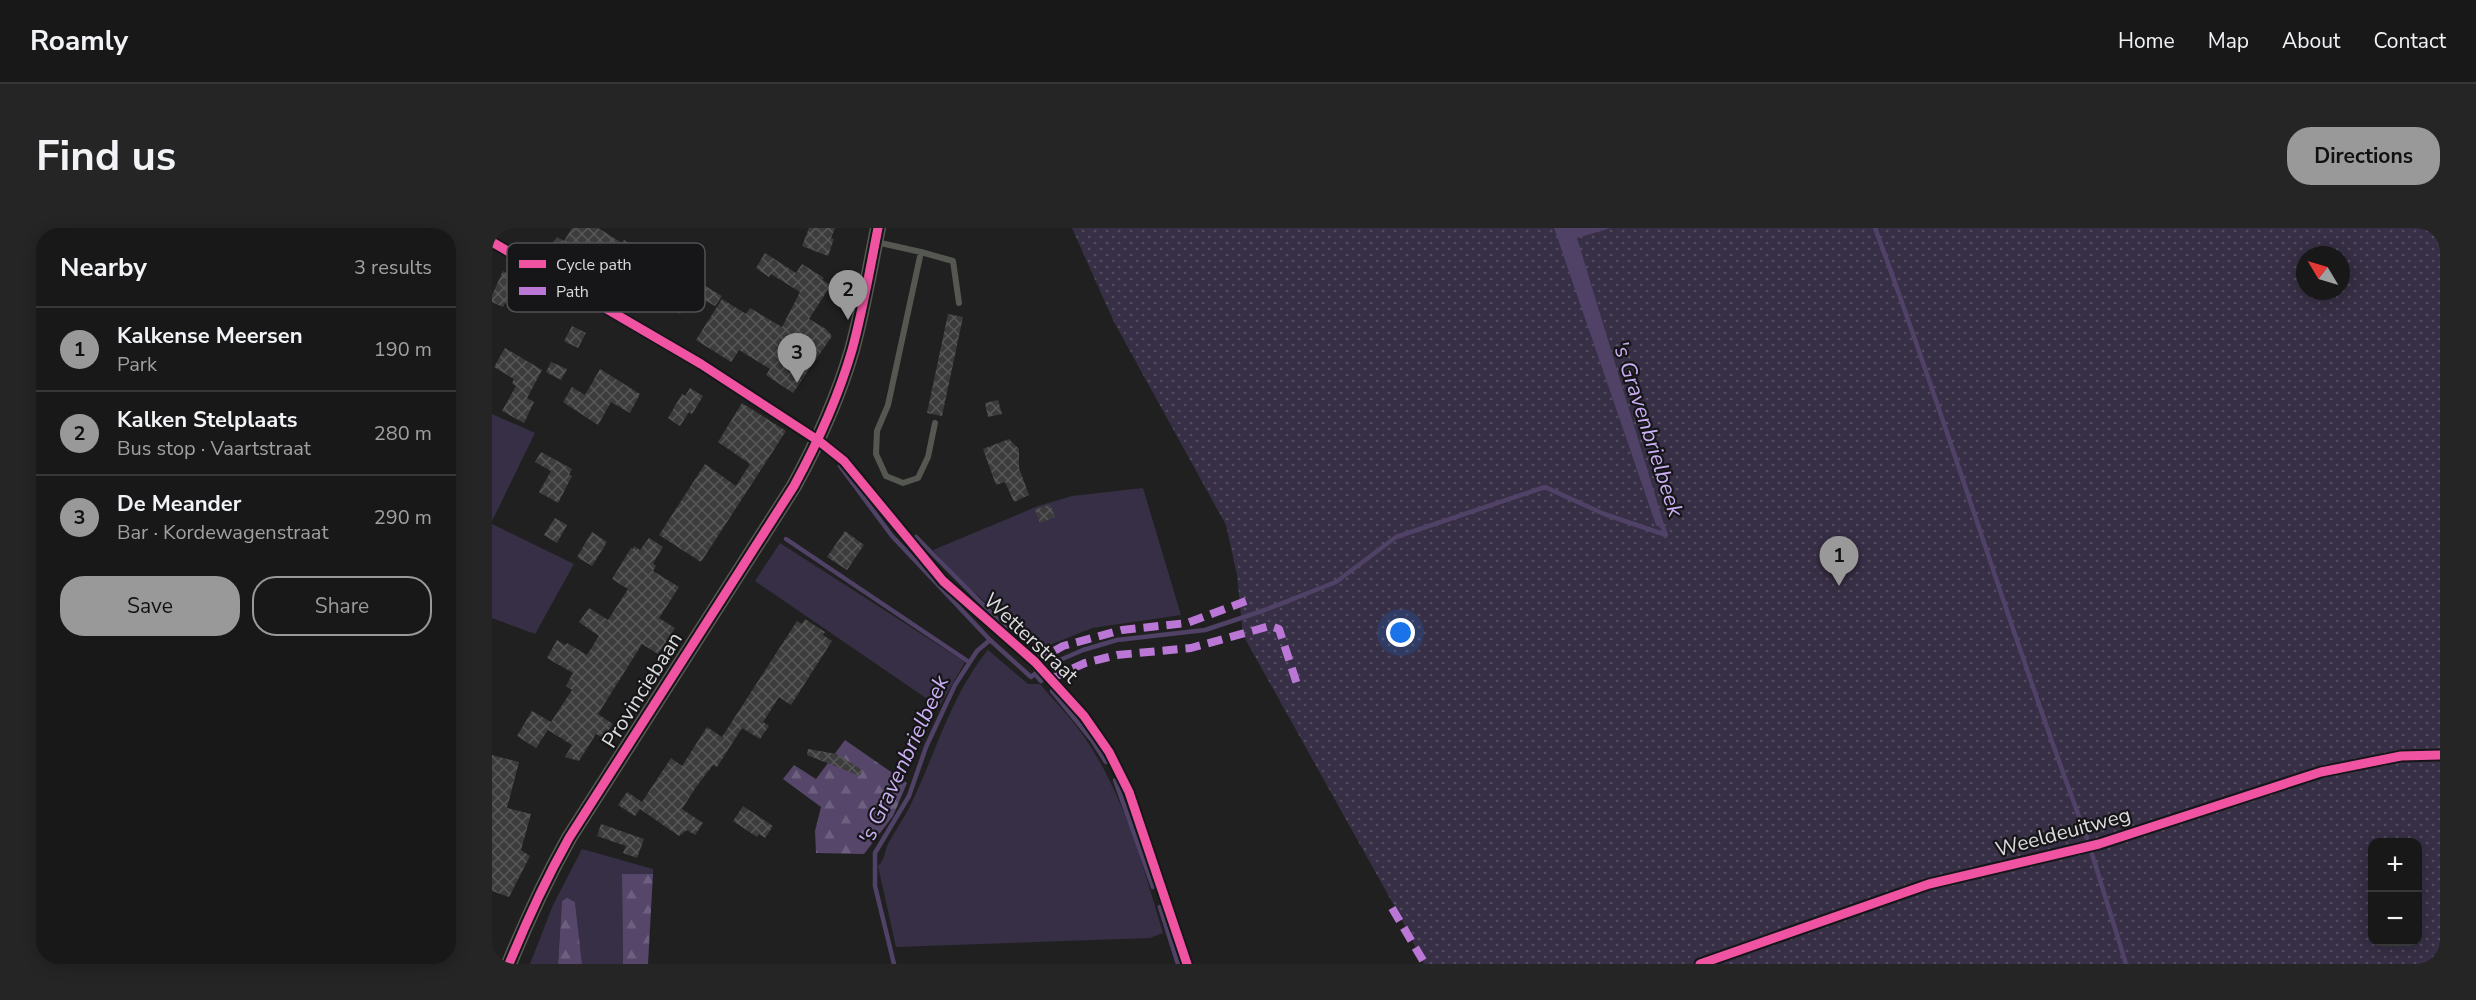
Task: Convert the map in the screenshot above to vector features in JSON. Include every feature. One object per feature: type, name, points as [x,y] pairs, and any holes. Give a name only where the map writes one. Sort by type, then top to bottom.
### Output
[{"type":"main road","name":"Provinciebaan","points":[[509,964],[528,917],[564,847],[794,486],[819,441],[838,395],[852,348],[877,235]]},
{"type":"street","name":"Wetterstraat","points":[[492,242],[507,251]]},
{"type":"street","name":"Wetterstraat","points":[[612,312],[701,364],[819,441],[844,461],[943,581],[1035,662],[1084,716],[1109,752],[1129,792],[1187,964]]},
{"type":"street","name":"Weeldeuitweg","points":[[1700,964],[1929,884],[2099,844],[2321,772],[2401,756],[2440,755]]},
{"type":"lane","points":[[877,235],[921,252],[953,261],[958,303]]},
{"type":"lane","points":[[921,252],[888,405],[877,431],[876,454],[886,476],[903,483],[918,478],[928,457],[935,423]]},
{"type":"shaded area","points":[[1072,228],[2440,228],[2440,964],[1424,964],[1401,918],[1243,635],[1237,575],[1226,525],[1114,322]]},
{"type":"shaded area","points":[[1554,228],[1611,228],[1577,238],[1666,531],[1656,525]]},
{"type":"shaded area","points":[[492,414],[535,433],[492,521]]},
{"type":"shaded area","points":[[1143,488],[1181,615],[1092,628],[1040,649],[962,582],[933,550],[1038,506],[1072,496]]},
{"type":"shaded area","points":[[492,524],[574,564],[535,634],[492,618]]},
{"type":"shaded area","points":[[780,543],[965,662],[939,707],[755,581]]},
{"type":"shaded area","points":[[988,650],[1028,684],[1040,684],[1089,744],[1124,812],[1163,933],[1150,938],[896,947],[878,866],[887,845],[918,790],[963,687]]},
{"type":"shaded area","points":[[582,849],[653,869],[653,874],[622,875],[623,964],[582,964],[575,902],[562,901],[558,964],[530,964],[553,905]]},
{"type":"green space","points":[[845,740],[907,783],[893,816],[864,854],[816,853],[815,831],[821,807],[783,779],[794,765],[816,779]]},
{"type":"green space","points":[[622,874],[653,874],[648,964],[623,964]]},
{"type":"green space","points":[[567,898],[575,902],[582,964],[558,964],[562,901]]},
{"type":"building","points":[[572,228],[598,228],[622,243],[553,243],[557,237],[564,241]]},
{"type":"building","points":[[809,228],[835,228],[828,256],[802,246]]},
{"type":"building","points":[[765,253],[796,273],[802,264],[831,285],[809,319],[826,329],[832,336],[793,393],[766,375],[770,369],[739,350],[731,362],[696,340],[722,299],[746,314],[750,308],[782,327],[800,292],[771,274],[769,277],[756,268]]},
{"type":"building","points":[[503,271],[507,273],[507,300],[503,307],[492,302],[492,295]]},
{"type":"building","points":[[705,286],[722,296],[715,306],[705,300]]},
{"type":"building","points":[[948,314],[963,317],[942,416],[927,413]]},
{"type":"building","points":[[572,326],[586,333],[578,348],[564,341]]},
{"type":"building","points":[[505,348],[542,370],[527,398],[534,402],[524,423],[502,411],[516,386],[512,383],[514,379],[494,367]]},
{"type":"building","points":[[551,362],[567,369],[561,380],[546,372]]},
{"type":"building","points":[[600,369],[640,394],[630,413],[611,402],[598,425],[563,402],[572,387],[585,395]]},
{"type":"building","points":[[690,388],[703,396],[692,414],[689,412],[680,426],[668,418],[682,394],[685,396]]},
{"type":"building","points":[[998,400],[1002,414],[988,417],[985,403]]},
{"type":"building","points":[[742,403],[786,431],[701,562],[659,535],[705,464],[736,486],[750,464],[718,442]]},
{"type":"building","points":[[1009,439],[1019,449],[1019,468],[1029,495],[1014,502],[1005,482],[996,485],[983,449]]},
{"type":"building","points":[[541,452],[572,469],[569,475],[572,476],[558,503],[539,492],[551,471],[535,462]]},
{"type":"building","points":[[1050,504],[1055,517],[1040,523],[1035,510]]},
{"type":"building","points":[[555,518],[567,525],[557,543],[544,535]]},
{"type":"building","points":[[845,531],[864,545],[847,570],[827,557]]},
{"type":"building","points":[[592,532],[607,542],[592,566],[577,557]]},
{"type":"building","points":[[649,538],[663,547],[653,563],[656,566],[653,571],[679,587],[659,618],[675,628],[658,654],[642,644],[598,714],[613,724],[603,738],[596,734],[579,761],[565,757],[572,745],[548,730],[536,748],[517,736],[532,711],[551,722],[572,690],[566,686],[573,673],[547,658],[557,640],[587,655],[599,636],[579,622],[589,608],[608,620],[628,589],[612,579],[631,548],[633,549],[634,546],[640,550]]},
{"type":"building","points":[[805,619],[825,632],[823,635],[832,641],[791,705],[779,697],[763,722],[769,726],[760,739],[742,728],[717,767],[713,765],[696,787],[682,809],[703,823],[695,835],[687,830],[679,836],[640,809],[635,816],[618,805],[627,792],[642,802],[671,758],[682,766],[707,727],[722,737],[797,621],[802,624]]},
{"type":"building","points":[[808,749],[837,754],[862,770],[860,776],[807,755]]},
{"type":"building","points":[[492,755],[519,762],[507,808],[531,814],[521,850],[530,856],[509,897],[492,891]]},
{"type":"building","points":[[743,806],[773,826],[765,838],[759,834],[757,837],[733,821]]},
{"type":"building","points":[[601,824],[644,839],[637,858],[623,853],[626,846],[597,836]]},
{"type":"waterway","points":[[1875,228],[1903,304],[2032,686],[2087,838]]},
{"type":"waterway","points":[[840,466],[892,536],[990,640]]},
{"type":"waterway","name":"'s Gravenbrielbeek","points":[[1053,663],[1083,650],[1117,640],[1205,630],[1265,610],[1336,582],[1396,537],[1545,487],[1604,514],[1666,535],[1662,525]]},
{"type":"waterway","points":[[916,537],[1009,631]]},
{"type":"waterway","points":[[786,539],[969,662]]},
{"type":"waterway","name":"'s Gravenbrielbeek","points":[[894,964],[875,886],[875,853],[909,796],[926,747],[955,685],[977,651],[990,640],[1031,677],[1036,673]]},
{"type":"waterway","points":[[1035,674],[1041,681]]},
{"type":"waterway","points":[[1052,691],[1092,740],[1106,762]]},
{"type":"waterway","points":[[1115,780],[1153,887]]},
{"type":"waterway","points":[[2092,854],[2126,964]]},
{"type":"waterway","points":[[1160,907],[1178,964]]},
{"type":"marked path","points":[[1035,662],[1063,646],[1122,630],[1187,623],[1246,601]]},
{"type":"marked path","points":[[1052,678],[1085,663],[1117,655],[1191,648],[1270,626],[1279,629],[1297,684]]},
{"type":"marked path","points":[[1392,908],[1425,964]]},
{"type":"cycle path","points":[[509,964],[537,900],[569,838],[794,486],[811,453],[834,403],[852,350],[878,228]]},
{"type":"cycle path","points":[[492,242],[507,251]]},
{"type":"cycle path","points":[[612,312],[701,364],[819,441],[844,461],[943,581],[1035,662],[1084,716],[1109,752],[1129,792],[1187,964]]},
{"type":"cycle path","points":[[1700,964],[1929,884],[2099,844],[2321,772],[2401,756],[2440,755]]},
{"type":"place","name":"Kalken Stelplaats","points":[[848,320]]},
{"type":"place","name":"De Meander","points":[[797,383]]},
{"type":"place","name":"Kalkense Meersen","points":[[1839,586]]}]
